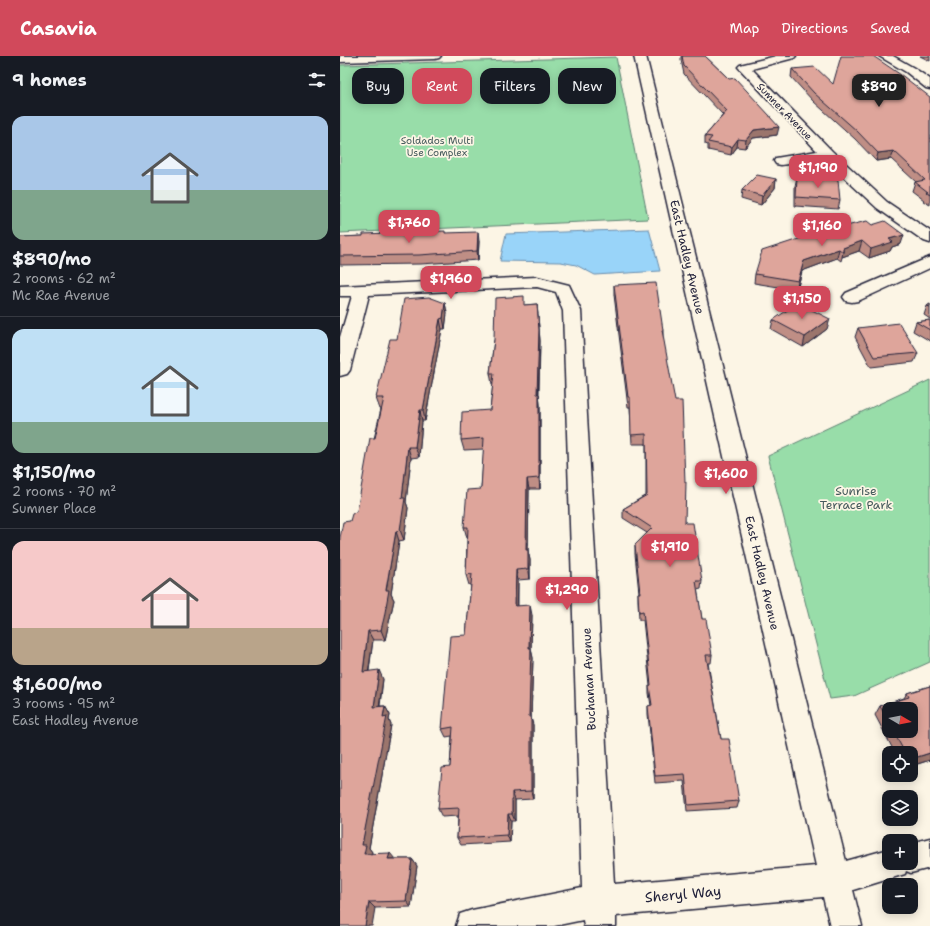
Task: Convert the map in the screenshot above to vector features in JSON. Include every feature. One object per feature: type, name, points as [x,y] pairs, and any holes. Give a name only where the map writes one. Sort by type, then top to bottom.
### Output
[{"type":"street","points":[[340,59],[435,56]]},
{"type":"street","name":"East Hadley Avenue","points":[[640,56],[846,926]]},
{"type":"street","name":"Sumner Avenue","points":[[790,56],[744,67],[827,154],[882,206],[930,238]]},
{"type":"street","points":[[885,56],[910,70],[930,85]]},
{"type":"street","name":"Sumner Avenue","points":[[782,162],[827,154]]},
{"type":"street","points":[[852,297],[930,262]]},
{"type":"street","name":"Buchanan Avenue","points":[[362,290],[537,282],[563,289],[572,311],[599,914]]},
{"type":"street","points":[[340,291],[362,290],[340,370]]},
{"type":"street","points":[[918,856],[930,853]]},
{"type":"street","name":"Sheryl Way","points":[[472,926],[599,914],[834,880],[882,866]]},
{"type":"green space","name":"Soldados Multi Use Complex","points":[[616,57],[648,219],[340,233],[340,65]]},
{"type":"green space","name":"Sunrise Terrace Park","points":[[930,380],[930,662],[854,696],[830,699],[768,456]]},
{"type":"water","points":[[649,229],[660,271],[595,275],[576,265],[561,262],[500,261],[506,234]]},
{"type":"building","points":[[682,56],[705,56],[729,79],[735,78],[779,127],[754,130],[746,140],[738,139],[732,147],[708,142],[712,137],[705,136],[727,111],[684,66]]},
{"type":"building","points":[[841,56],[873,56],[930,97],[930,195],[915,182],[925,180],[894,151],[878,153],[857,131],[814,93],[792,69],[815,67],[833,84]]},
{"type":"building","points":[[757,175],[776,179],[762,196],[742,190]]},
{"type":"building","points":[[797,177],[838,180],[840,200],[796,197]]},
{"type":"building","points":[[841,220],[842,227],[867,221],[872,225],[885,221],[904,235],[889,239],[893,242],[871,249],[862,241],[843,248],[843,252],[839,249],[804,261],[798,281],[755,274],[762,251],[817,233],[813,230]]},
{"type":"building","points":[[445,231],[445,233],[478,232],[477,251],[419,255],[340,256],[340,237],[363,236],[363,234]]},
{"type":"building","points":[[656,283],[662,330],[675,401],[682,401],[686,482],[685,523],[693,523],[702,581],[696,581],[702,619],[706,619],[712,655],[706,655],[721,739],[729,739],[739,801],[688,805],[685,774],[655,776],[648,706],[652,705],[649,686],[651,685],[643,611],[639,612],[638,593],[640,593],[635,545],[652,528],[623,509],[647,495],[646,434],[631,435],[630,397],[628,397],[614,285]]},
{"type":"building","points":[[524,296],[524,305],[537,304],[539,330],[537,394],[539,394],[539,478],[527,479],[526,550],[528,550],[528,569],[516,570],[515,606],[530,605],[529,648],[531,648],[529,716],[531,716],[531,791],[512,792],[512,814],[508,814],[507,835],[457,838],[459,808],[438,809],[442,768],[450,767],[453,727],[442,729],[450,636],[466,635],[472,574],[466,575],[468,527],[464,527],[467,490],[481,489],[484,438],[461,440],[462,412],[490,410],[494,373],[490,373],[494,340],[495,298]]},
{"type":"building","points":[[429,297],[445,303],[443,318],[440,319],[423,410],[420,410],[415,447],[408,447],[402,498],[405,498],[400,530],[396,531],[386,590],[389,590],[384,618],[381,630],[368,631],[363,672],[379,670],[374,707],[385,706],[383,717],[387,716],[362,845],[366,845],[364,854],[390,853],[388,859],[412,859],[406,901],[369,902],[365,926],[340,926],[340,538],[343,522],[350,521],[352,514],[357,511],[370,438],[375,438],[384,398],[376,398],[390,339],[397,339],[404,299]]},
{"type":"building","points":[[798,303],[830,319],[805,337],[773,320]]},
{"type":"building","points":[[930,320],[930,330],[916,322]]},
{"type":"building","points":[[899,323],[918,353],[874,357],[858,328]]},
{"type":"building","points":[[930,686],[930,753],[918,757],[918,746],[901,746],[897,738],[918,738],[918,702],[893,702],[909,697],[907,693]]}]
